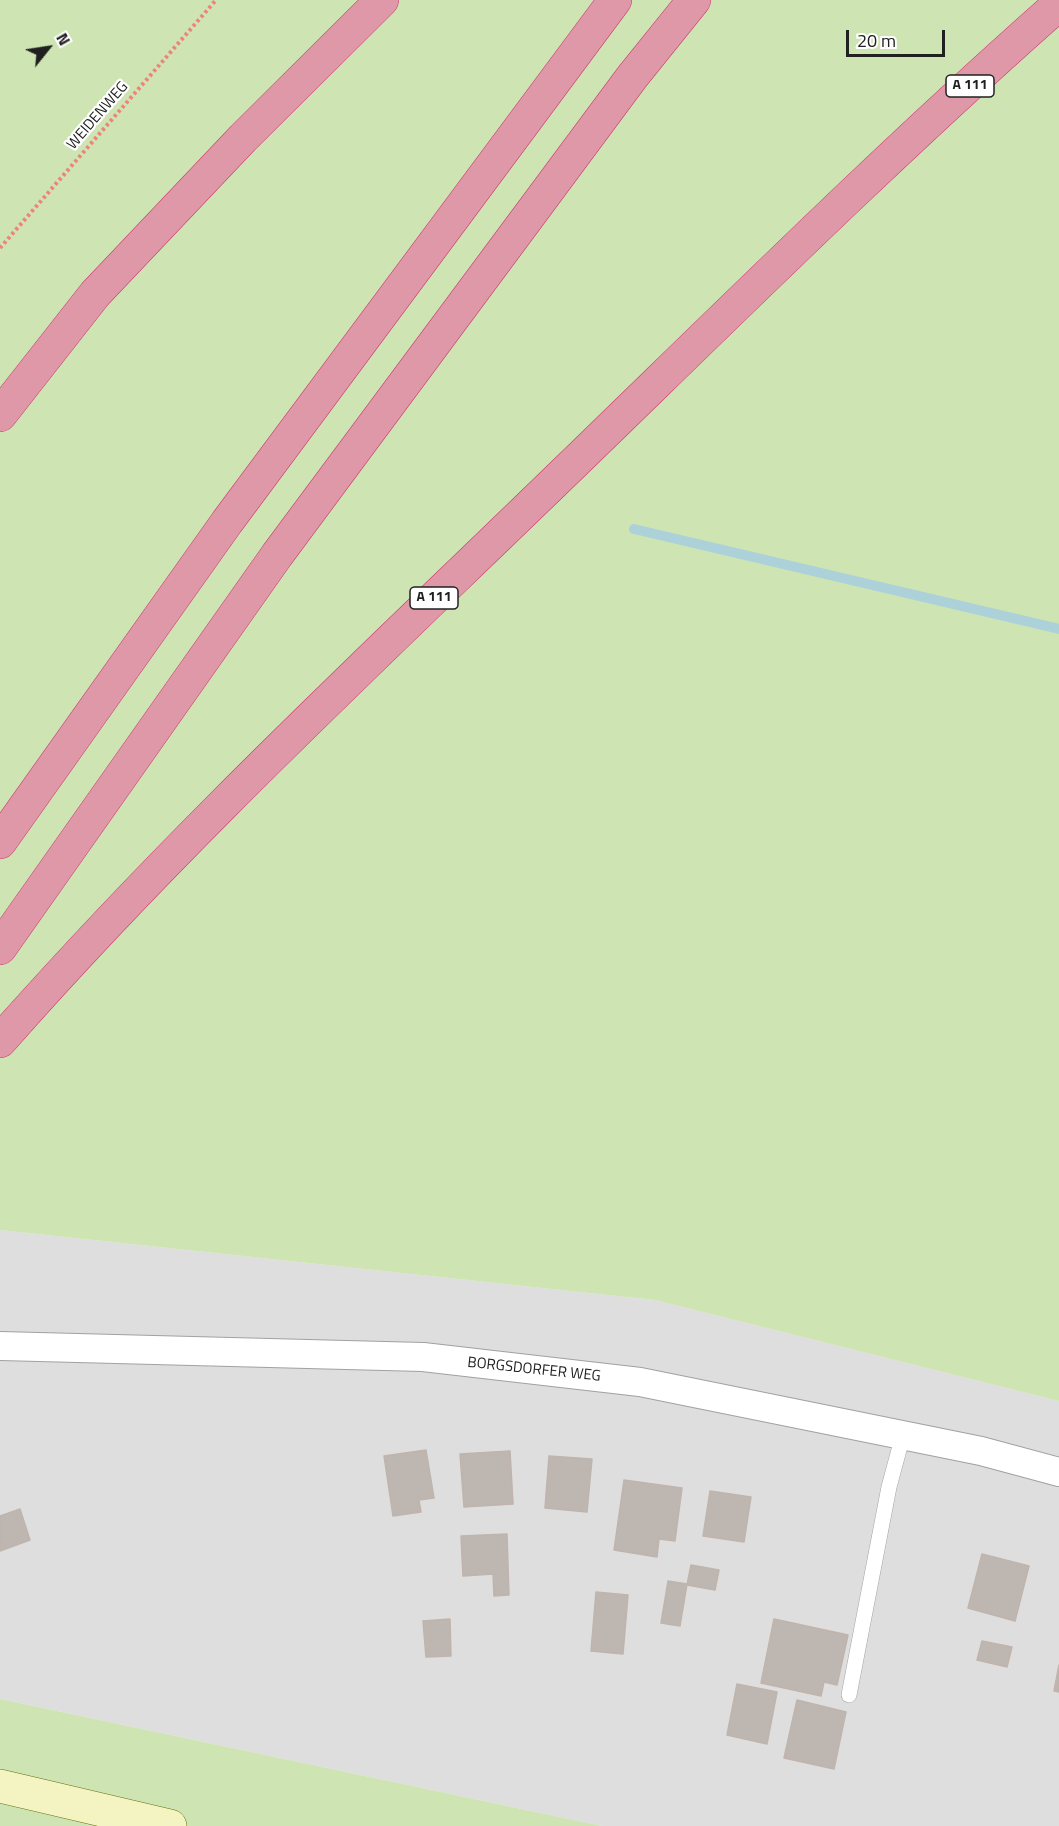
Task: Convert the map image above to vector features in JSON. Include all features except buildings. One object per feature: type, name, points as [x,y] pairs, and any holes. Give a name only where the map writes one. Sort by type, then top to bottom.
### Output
[{"type":"highway","points":[[0,415],[95,294],[243,138],[382,0]]},
{"type":"highway","points":[[0,842],[228,522],[615,0]]},
{"type":"highway","points":[[0,948],[277,555],[624,87],[694,0]]},
{"type":"highway","name":"A 111","points":[[0,1041],[136,892],[273,755],[758,286],[1059,4]]},
{"type":"main road","points":[[0,1786],[170,1826]]},
{"type":"street","name":"BORGSDORFER WEG","points":[[0,1347],[423,1357],[640,1382],[981,1450],[1059,1472]]},
{"type":"lane","points":[[849,1695],[889,1487],[903,1435]]},
{"type":"path","name":"WEIDENWEG","points":[[0,248],[216,0]]},
{"type":"shaded area","points":[[0,1230],[655,1300],[1059,1401],[1059,1826],[602,1826],[0,1699]]},
{"type":"green space","points":[[0,0],[1059,0],[1059,1401],[655,1300],[0,1230]]},
{"type":"green space","points":[[0,1699],[602,1826],[0,1826]]},
{"type":"waterway","points":[[634,529],[1059,629]]}]
